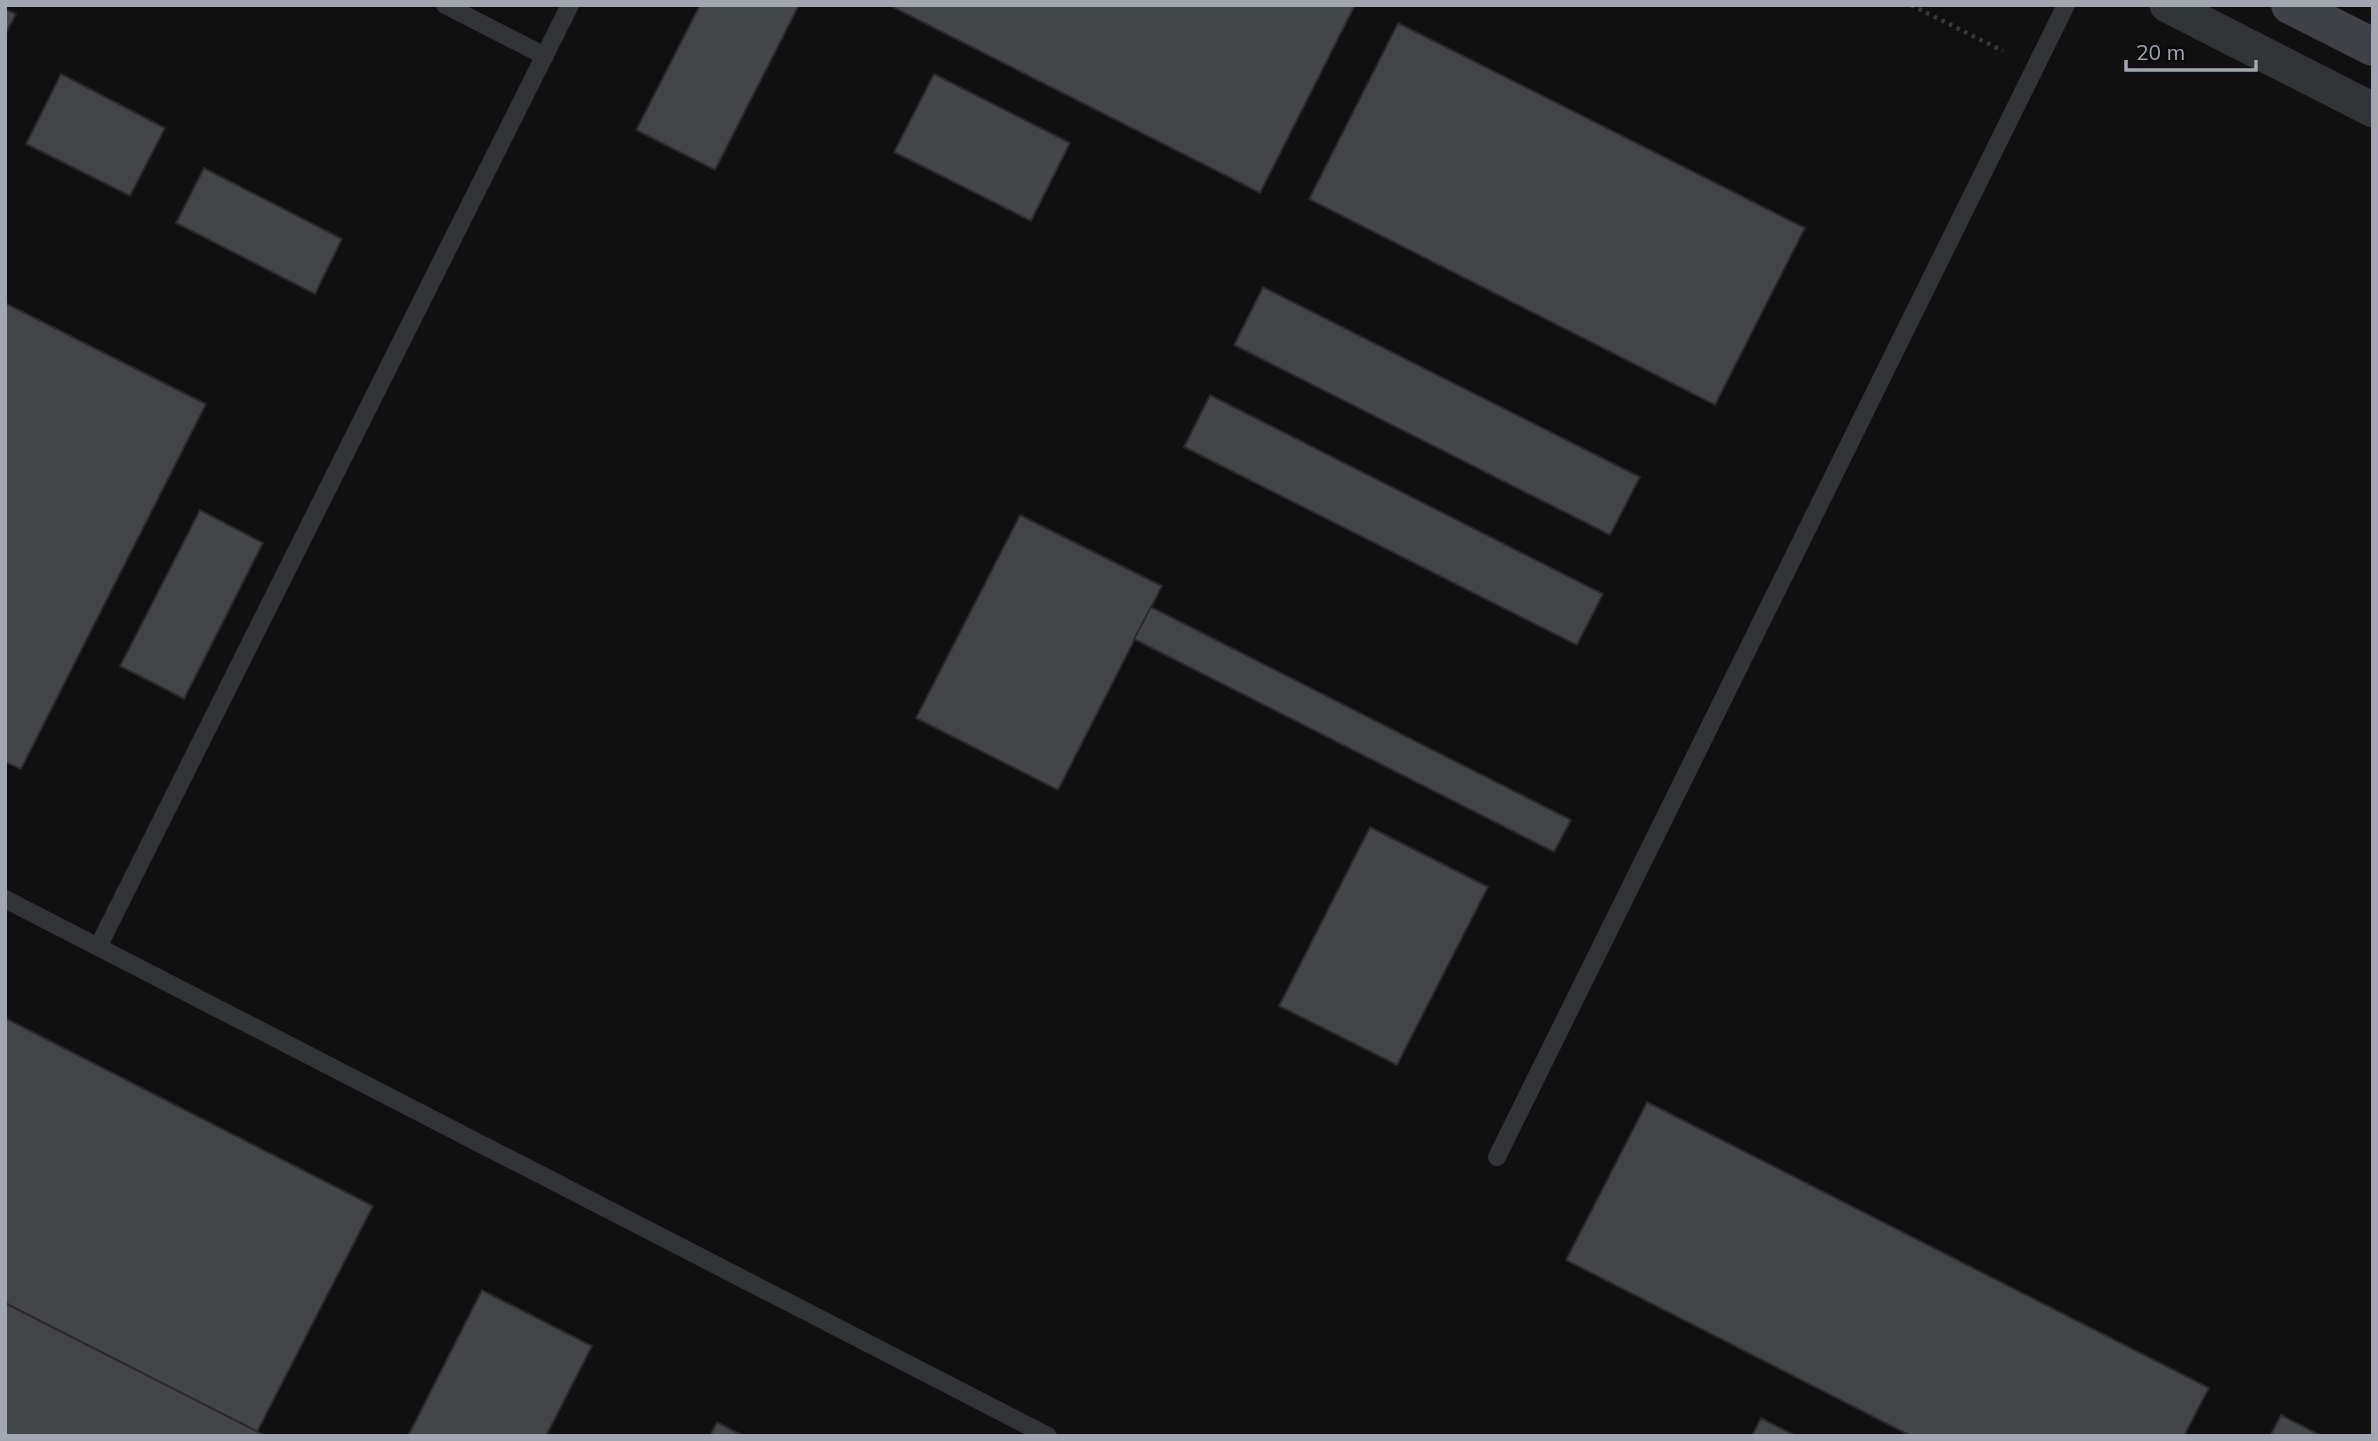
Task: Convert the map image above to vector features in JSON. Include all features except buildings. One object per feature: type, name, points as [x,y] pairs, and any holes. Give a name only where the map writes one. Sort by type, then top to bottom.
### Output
[{"type":"street","points":[[2167,5],[2373,110]]},
{"type":"street","points":[[2290,5],[2373,47]]},
{"type":"lane","points":[[445,5],[545,56]]},
{"type":"lane","points":[[98,947],[570,5]]},
{"type":"lane","points":[[1497,1157],[2066,5]]},
{"type":"lane","points":[[5,899],[1048,1436]]},
{"type":"path","points":[[1911,5],[2003,51]]}]
